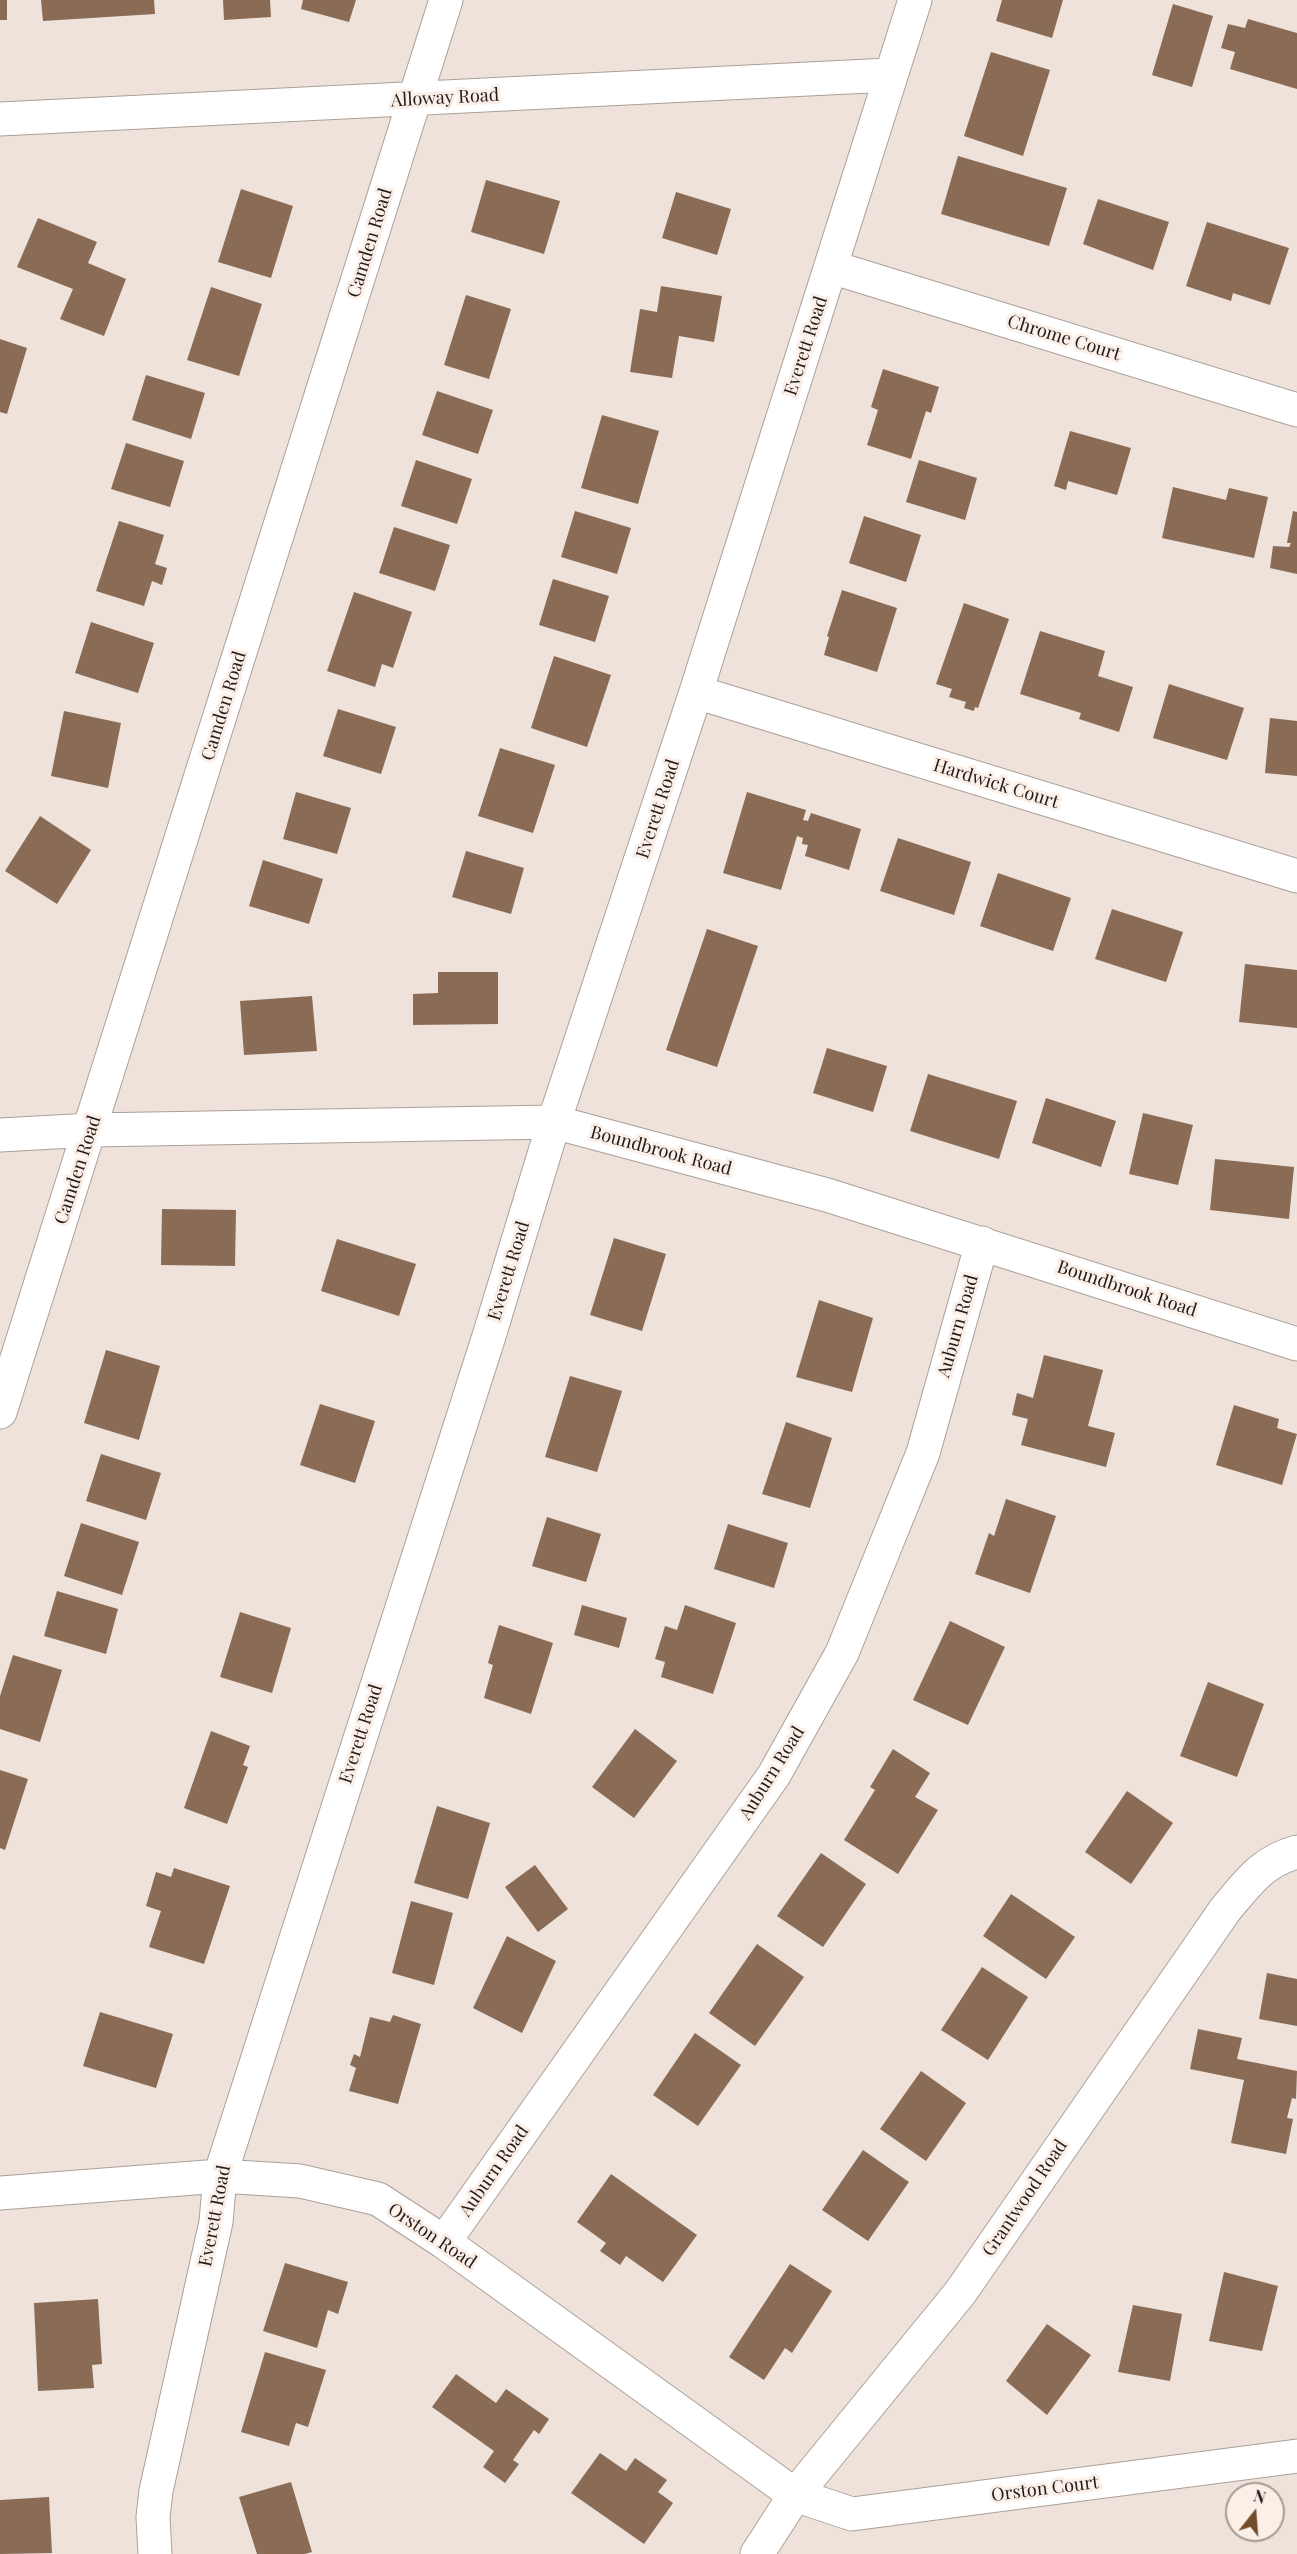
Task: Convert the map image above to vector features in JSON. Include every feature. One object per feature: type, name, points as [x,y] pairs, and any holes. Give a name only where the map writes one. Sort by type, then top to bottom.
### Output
[{"type":"street","name":"Camden Road","points":[[0,1412],[91,1130],[446,0]]},
{"type":"street","name":"Everett Road","points":[[155,2554],[153,2517],[156,2491],[216,2222],[220,2176],[489,1336],[554,1122],[696,692],[831,267],[889,75],[915,0]]},
{"type":"street","name":"Alloway Road","points":[[0,119],[889,75]]},
{"type":"street","name":"Chrome Court","points":[[831,267],[1297,410]]},
{"type":"street","name":"Hardwick Court","points":[[696,692],[1297,876]]},
{"type":"street","name":"Boundbrook Road","points":[[0,1135],[91,1130],[554,1122],[827,1195],[1297,1344]]},
{"type":"street","name":"Auburn Road","points":[[444,2242],[774,1776],[842,1653],[923,1453],[982,1243]]},
{"type":"street","name":"Grantwood Road","points":[[757,2554],[795,2495],[960,2292],[1225,1911],[1257,1871],[1279,1857],[1297,1852]]},
{"type":"street","name":"Orston Road","points":[[0,2193],[220,2176],[300,2181],[378,2199],[444,2242],[795,2495]]},
{"type":"street","name":"Orston Court","points":[[795,2495],[852,2514],[1297,2456]]},
{"type":"building","points":[[0,0],[7,0],[7,20],[0,20]]},
{"type":"building","points":[[41,0],[154,0],[155,14],[43,21]]},
{"type":"building","points":[[223,0],[270,0],[271,17],[224,20]]},
{"type":"building","points":[[303,0],[356,0],[349,22],[301,9]]},
{"type":"building","points":[[1002,0],[1063,0],[1052,38],[996,21]]},
{"type":"building","points":[[1173,4],[1213,16],[1192,87],[1152,75]]},
{"type":"building","points":[[1248,19],[1297,33],[1297,89],[1230,69],[1235,52],[1221,48],[1228,24],[1245,28]]},
{"type":"building","points":[[991,52],[1050,70],[1023,156],[964,136]]},
{"type":"building","points":[[958,156],[1067,188],[1049,246],[941,214]]},
{"type":"building","points":[[486,180],[560,201],[544,254],[471,232]]},
{"type":"building","points":[[241,189],[293,206],[271,278],[218,262]]},
{"type":"building","points":[[676,192],[731,209],[717,255],[662,238]]},
{"type":"building","points":[[1098,199],[1169,222],[1153,270],[1083,244]]},
{"type":"building","points":[[38,218],[97,242],[88,263],[126,279],[104,336],[60,319],[73,289],[17,267]]},
{"type":"building","points":[[1207,222],[1289,248],[1270,305],[1233,293],[1231,301],[1186,286]]},
{"type":"building","points":[[661,286],[722,296],[714,342],[679,336],[672,378],[630,372],[640,309],[657,312]]},
{"type":"building","points":[[211,287],[262,304],[239,376],[187,360]]},
{"type":"building","points":[[466,295],[511,309],[489,379],[444,365]]},
{"type":"building","points":[[0,339],[27,348],[7,414],[0,412]]},
{"type":"building","points":[[883,369],[939,387],[931,413],[926,411],[911,459],[867,445],[878,410],[871,407]]},
{"type":"building","points":[[146,375],[205,393],[191,439],[132,420]]},
{"type":"building","points":[[437,391],[493,410],[478,454],[422,435]]},
{"type":"building","points":[[602,415],[659,431],[638,504],[581,488]]},
{"type":"building","points":[[1070,431],[1131,448],[1117,495],[1068,481],[1066,490],[1054,486]]},
{"type":"building","points":[[126,443],[184,461],[170,507],[111,489]]},
{"type":"building","points":[[416,460],[472,479],[457,524],[401,506]]},
{"type":"building","points":[[919,460],[977,478],[965,520],[906,502]]},
{"type":"building","points":[[1173,487],[1226,500],[1229,488],[1268,497],[1254,558],[1162,538]]},
{"type":"building","points":[[575,511],[631,528],[617,574],[561,557]]},
{"type":"building","points":[[1293,511],[1297,512],[1297,574],[1270,568],[1273,546],[1289,547],[1291,543],[1287,543]]},
{"type":"building","points":[[864,516],[921,535],[906,582],[849,563]]},
{"type":"building","points":[[119,521],[164,535],[155,564],[167,568],[162,585],[152,581],[144,606],[96,591]]},
{"type":"building","points":[[394,527],[450,545],[435,591],[379,573]]},
{"type":"building","points":[[553,579],[609,596],[595,642],[539,625]]},
{"type":"building","points":[[842,590],[897,608],[877,672],[824,655],[829,637],[827,636]]},
{"type":"building","points":[[354,592],[412,612],[393,668],[382,664],[375,687],[327,671]]},
{"type":"building","points":[[964,603],[1009,619],[978,708],[975,707],[974,711],[964,708],[966,702],[949,697],[952,689],[936,684]]},
{"type":"building","points":[[91,622],[154,643],[138,693],[75,673]]},
{"type":"building","points":[[1040,631],[1105,651],[1098,676],[1133,687],[1119,732],[1079,719],[1081,713],[1020,694]]},
{"type":"building","points":[[554,656],[611,675],[587,747],[531,728]]},
{"type":"building","points":[[1169,684],[1244,708],[1227,760],[1153,738]]},
{"type":"building","points":[[338,709],[396,727],[381,774],[323,756]]},
{"type":"building","points":[[64,711],[121,723],[108,788],[51,776]]},
{"type":"building","points":[[1270,718],[1297,721],[1297,776],[1265,773]]},
{"type":"building","points":[[500,748],[555,765],[533,833],[478,816]]},
{"type":"building","points":[[296,792],[351,808],[337,854],[283,839]]},
{"type":"building","points":[[747,792],[806,810],[803,820],[808,821],[811,813],[861,829],[849,870],[805,856],[808,845],[802,844],[803,838],[797,836],[781,890],[723,873]]},
{"type":"building","points":[[40,816],[91,850],[57,904],[5,871]]},
{"type":"building","points":[[898,838],[971,862],[954,915],[880,891]]},
{"type":"building","points":[[466,851],[524,868],[511,914],[452,897]]},
{"type":"building","points":[[263,860],[323,879],[309,924],[249,906]]},
{"type":"building","points":[[998,873],[1071,898],[1053,951],[980,926]]},
{"type":"building","points":[[1112,909],[1183,932],[1166,982],[1095,959]]},
{"type":"building","points":[[707,929],[758,946],[717,1067],[666,1050]]},
{"type":"building","points":[[1245,964],[1297,970],[1297,1028],[1239,1022]]},
{"type":"building","points":[[438,972],[498,972],[498,1024],[413,1025],[413,994],[438,993]]},
{"type":"building","points":[[312,996],[317,1051],[244,1055],[240,1001]]},
{"type":"building","points":[[827,1048],[887,1066],[873,1112],[813,1093]]},
{"type":"building","points":[[928,1074],[1017,1101],[999,1159],[910,1131]]},
{"type":"building","points":[[1046,1098],[1116,1121],[1101,1167],[1032,1143]]},
{"type":"building","points":[[1143,1113],[1193,1125],[1178,1185],[1129,1174]]},
{"type":"building","points":[[1215,1159],[1294,1167],[1289,1219],[1210,1210]]},
{"type":"building","points":[[162,1209],[236,1210],[235,1266],[161,1265]]},
{"type":"building","points":[[614,1238],[666,1254],[642,1331],[590,1315]]},
{"type":"building","points":[[337,1239],[416,1264],[399,1316],[321,1291]]},
{"type":"building","points":[[819,1300],[873,1318],[852,1392],[796,1377]]},
{"type":"building","points":[[106,1350],[160,1366],[139,1440],[84,1423]]},
{"type":"building","points":[[1044,1355],[1103,1370],[1088,1426],[1115,1433],[1106,1467],[1021,1445],[1028,1419],[1012,1415],[1017,1393],[1033,1398]]},
{"type":"building","points":[[570,1376],[622,1391],[597,1472],[545,1457]]},
{"type":"building","points":[[320,1404],[375,1421],[355,1483],[300,1465]]},
{"type":"building","points":[[1234,1405],[1279,1419],[1277,1428],[1297,1434],[1282,1485],[1216,1465]]},
{"type":"building","points":[[786,1422],[832,1438],[810,1508],[762,1494]]},
{"type":"building","points":[[101,1454],[161,1473],[146,1520],[86,1501]]},
{"type":"building","points":[[1006,1499],[1056,1516],[1030,1593],[975,1574],[989,1533],[994,1536]]},
{"type":"building","points":[[547,1517],[601,1534],[586,1582],[532,1566]]},
{"type":"building","points":[[81,1523],[139,1542],[122,1595],[64,1576]]},
{"type":"building","points":[[728,1524],[788,1543],[774,1588],[714,1569]]},
{"type":"building","points":[[57,1591],[118,1609],[106,1654],[44,1636]]},
{"type":"building","points":[[582,1605],[627,1618],[619,1648],[574,1635]]},
{"type":"building","points":[[685,1605],[736,1623],[713,1694],[661,1677],[665,1662],[655,1659],[665,1626],[677,1630]]},
{"type":"building","points":[[240,1612],[291,1628],[272,1693],[220,1677]]},
{"type":"building","points":[[950,1621],[1005,1647],[968,1725],[913,1700]]},
{"type":"building","points":[[499,1625],[553,1643],[531,1714],[484,1698],[493,1665],[488,1663]]},
{"type":"building","points":[[13,1655],[62,1670],[40,1742],[0,1729],[0,1696]]},
{"type":"building","points":[[1208,1682],[1264,1704],[1237,1777],[1180,1756]]},
{"type":"building","points":[[635,1729],[677,1761],[634,1818],[592,1787]]},
{"type":"building","points":[[211,1731],[250,1746],[243,1765],[248,1767],[227,1824],[184,1808]]},
{"type":"building","points":[[893,1749],[930,1773],[915,1797],[938,1810],[898,1874],[844,1840],[875,1790],[870,1787]]},
{"type":"building","points":[[0,1770],[28,1779],[5,1850],[0,1848]]},
{"type":"building","points":[[1127,1791],[1173,1823],[1131,1884],[1085,1852]]},
{"type":"building","points":[[437,1806],[490,1823],[468,1899],[414,1883]]},
{"type":"building","points":[[821,1853],[866,1884],[823,1947],[777,1916]]},
{"type":"building","points":[[535,1865],[568,1909],[538,1932],[505,1887]]},
{"type":"building","points":[[174,1868],[230,1886],[204,1964],[149,1947],[161,1911],[146,1906],[156,1872],[171,1877]]},
{"type":"building","points":[[1011,1894],[1075,1937],[1046,1979],[983,1936]]},
{"type":"building","points":[[411,1901],[453,1913],[434,1985],[392,1973]]},
{"type":"building","points":[[507,1936],[556,1961],[522,2033],[473,2008]]},
{"type":"building","points":[[757,1944],[804,1977],[755,2046],[709,2013]]},
{"type":"building","points":[[982,1967],[1028,1997],[988,2060],[941,2030]]},
{"type":"building","points":[[1267,1973],[1297,1979],[1297,2026],[1259,2019]]},
{"type":"building","points":[[100,2012],[173,2034],[156,2088],[83,2066]]},
{"type":"building","points":[[393,2015],[421,2024],[398,2104],[349,2091],[356,2068],[350,2065],[354,2054],[360,2057],[370,2017],[390,2022]]},
{"type":"building","points":[[1198,2029],[1242,2038],[1237,2059],[1297,2071],[1296,2099],[1292,2098],[1287,2118],[1293,2119],[1286,2154],[1231,2143],[1244,2080],[1190,2069]]},
{"type":"building","points":[[695,2033],[741,2065],[698,2126],[653,2095]]},
{"type":"building","points":[[921,2071],[966,2103],[926,2161],[880,2129]]},
{"type":"building","points":[[863,2150],[909,2182],[868,2241],[822,2210]]},
{"type":"building","points":[[611,2174],[697,2235],[663,2282],[626,2256],[620,2265],[600,2251],[606,2243],[577,2222]]},
{"type":"building","points":[[285,2263],[348,2282],[338,2314],[328,2310],[317,2348],[263,2331]]},
{"type":"building","points":[[790,2264],[832,2291],[792,2353],[785,2348],[764,2380],[729,2357]]},
{"type":"building","points":[[1224,2272],[1278,2286],[1262,2351],[1209,2341]]},
{"type":"building","points":[[98,2299],[102,2364],[92,2365],[94,2388],[38,2391],[34,2303]]},
{"type":"building","points":[[1133,2305],[1182,2314],[1170,2381],[1118,2372]]},
{"type":"building","points":[[1047,2324],[1091,2355],[1047,2415],[1006,2381]]},
{"type":"building","points":[[265,2352],[326,2370],[308,2427],[296,2423],[289,2446],[241,2432]]},
{"type":"building","points":[[456,2374],[496,2403],[506,2389],[549,2419],[539,2434],[534,2430],[513,2460],[519,2464],[505,2483],[483,2467],[494,2451],[432,2407]]},
{"type":"building","points":[[600,2453],[626,2471],[635,2458],[667,2480],[658,2492],[673,2503],[644,2544],[571,2493]]},
{"type":"building","points":[[291,2482],[312,2552],[257,2554],[239,2497]]},
{"type":"building","points":[[49,2497],[52,2553],[0,2554],[0,2500]]}]
